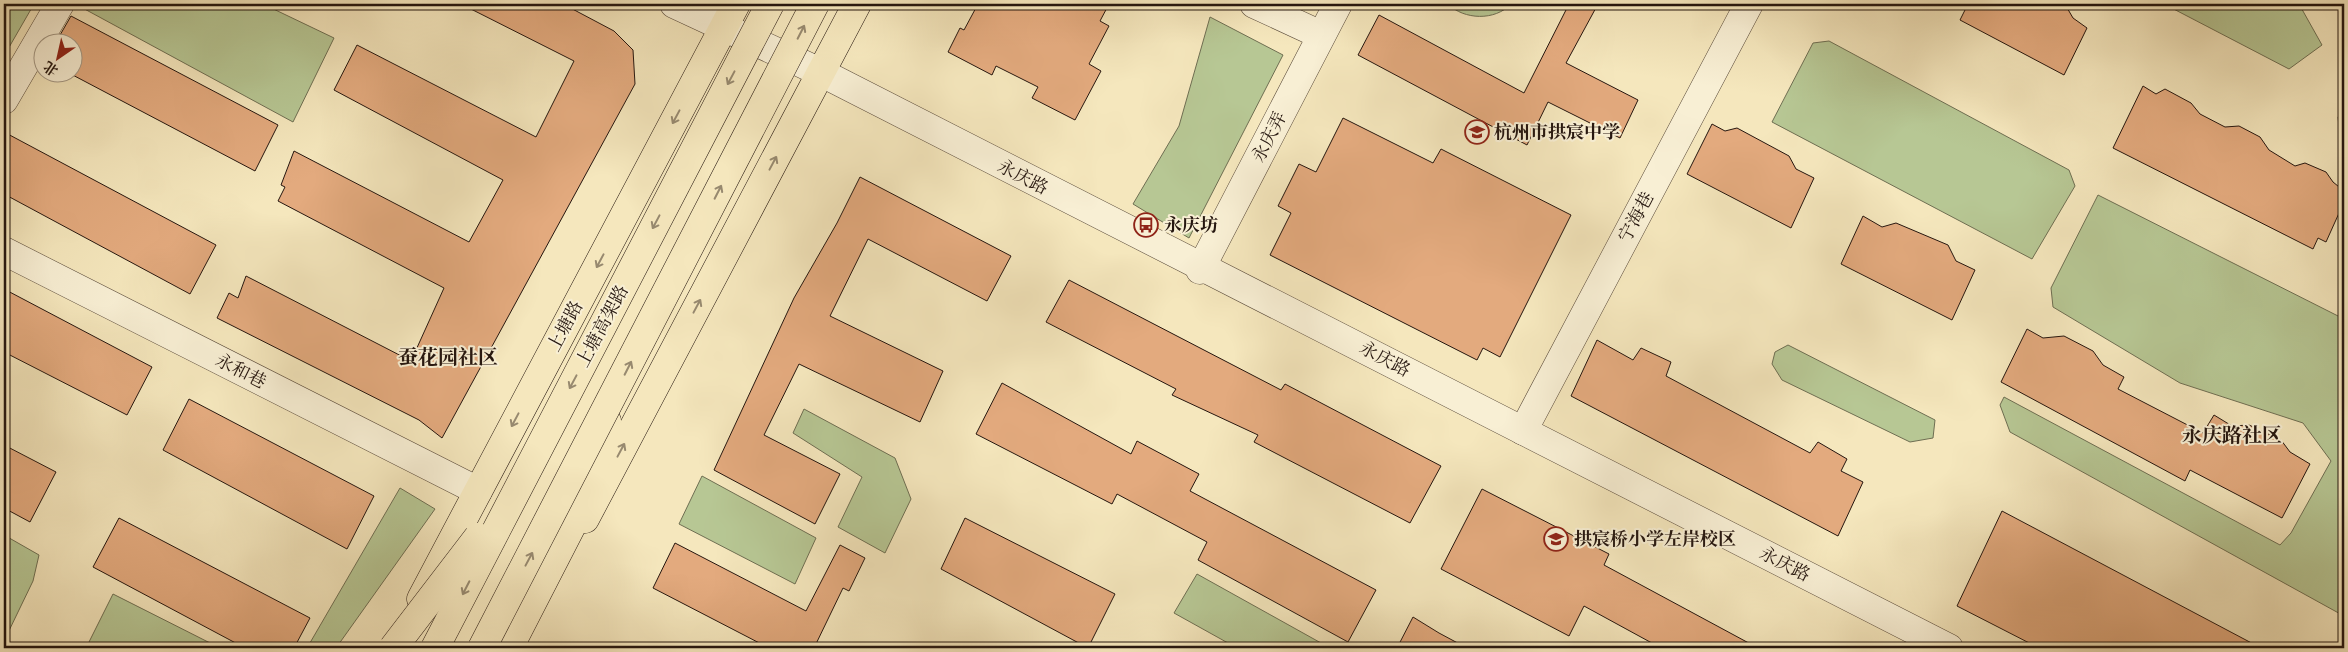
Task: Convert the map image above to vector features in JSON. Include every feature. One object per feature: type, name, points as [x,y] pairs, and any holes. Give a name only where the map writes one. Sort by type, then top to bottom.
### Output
[{"type":"main road","name":"上塘路","points":[[394,648],[736,4]]},
{"type":"main road","name":"上塘高架路","points":[[435,648],[770,4]]},
{"type":"main road","points":[[482,648],[816,4]]},
{"type":"main road","points":[[517,648],[820,72],[858,4]]},
{"type":"main road","points":[[509,648],[583,504],[615,393]]},
{"type":"main road","points":[[394,648],[521,481]]},
{"type":"street","points":[[4,100],[60,4]]},
{"type":"street","points":[[674,4],[723,28]]},
{"type":"street","points":[[1254,4],[1322,35]]},
{"type":"street","name":"永庆弄","points":[[1201,268],[1338,4]]},
{"type":"street","name":"宁海巷","points":[[1523,431],[1749,4]]},
{"type":"street","name":"永庆路","points":[[723,28],[820,72],[1949,648]]},
{"type":"street","name":"永和巷","points":[[4,251],[478,491]]},
{"type":"green space","points":[[4,4],[34,4],[4,56]]},
{"type":"green space","points":[[81,4],[263,4],[334,38],[293,122],[79,6]]},
{"type":"green space","points":[[1448,4],[1511,4],[1504,10],[1488,16],[1471,16],[1462,13]]},
{"type":"green space","points":[[2164,4],[2233,4],[2238,7],[2240,4],[2299,4],[2322,45],[2289,69]]},
{"type":"green space","points":[[1210,17],[1283,55],[1189,238],[1133,204],[1179,126]]},
{"type":"green space","points":[[1829,41],[2069,170],[2075,186],[2032,259],[1772,122],[1813,43]]},
{"type":"green space","points":[[2344,110],[2344,141],[2340,136],[2338,117]]},
{"type":"green space","points":[[2098,195],[2344,319],[2344,616],[2010,432],[2000,405],[2004,397],[2280,545],[2291,533],[2331,461],[2303,423],[2180,383],[2053,307],[2051,288]]},
{"type":"green space","points":[[1788,345],[1935,420],[1933,438],[1910,442],[1782,380],[1772,364],[1775,352]]},
{"type":"green space","points":[[804,409],[895,458],[911,499],[885,553],[838,527],[862,477],[793,433]]},
{"type":"green space","points":[[702,476],[816,538],[795,584],[679,524]]},
{"type":"green space","points":[[400,488],[435,509],[336,648],[307,648]]},
{"type":"green space","points":[[4,535],[39,555],[33,581],[4,641]]},
{"type":"green space","points":[[1197,574],[1330,648],[1237,648],[1174,613]]},
{"type":"green space","points":[[113,594],[220,648],[86,648]]},
{"type":"building","points":[[461,4],[563,4],[614,31],[633,50],[635,84],[442,438],[419,420],[217,318],[229,293],[238,298],[246,276],[411,361],[444,288],[278,201],[285,187],[281,185],[294,151],[469,242],[503,180],[334,90],[357,45],[536,137],[574,61]]},
{"type":"building","points":[[978,4],[1109,4],[1100,21],[1109,26],[1089,64],[1101,71],[1075,120],[1032,98],[1038,87],[996,66],[992,75],[948,52],[960,28],[964,30]]},
{"type":"building","points":[[1569,4],[1598,4],[1566,63],[1638,100],[1620,138],[1548,102],[1527,145],[1358,55],[1379,15],[1524,93]]},
{"type":"building","points":[[1968,4],[2060,4],[2066,6],[2073,18],[2087,28],[2064,75],[1960,20]]},
{"type":"building","points":[[71,16],[278,125],[255,171],[82,80],[82,32],[62,32]]},
{"type":"building","points":[[2143,86],[2156,94],[2165,89],[2191,103],[2200,114],[2225,127],[2239,126],[2260,137],[2269,150],[2295,166],[2305,163],[2326,172],[2333,182],[2344,191],[2344,202],[2326,242],[2318,238],[2313,249],[2113,148]]},
{"type":"building","points":[[1343,118],[1433,163],[1441,149],[1571,215],[1500,357],[1483,348],[1477,360],[1270,255],[1291,213],[1278,206],[1299,164],[1316,172]]},
{"type":"building","points":[[1712,124],[1725,131],[1737,128],[1789,156],[1796,169],[1814,178],[1791,228],[1687,174]]},
{"type":"building","points":[[4,132],[216,245],[190,294],[4,194]]},
{"type":"building","points":[[860,177],[1011,256],[987,301],[868,239],[830,316],[943,371],[920,422],[799,364],[764,435],[840,474],[815,524],[714,470],[794,298],[837,223]]},
{"type":"building","points":[[1863,216],[1882,227],[1896,223],[1948,245],[1956,261],[1975,270],[1952,320],[1841,264]]},
{"type":"building","points":[[1069,280],[1281,390],[1285,384],[1441,466],[1410,523],[1254,442],[1258,435],[1172,395],[1176,389],[1046,322]]},
{"type":"building","points":[[4,289],[152,367],[127,415],[4,352]]},
{"type":"building","points":[[2027,329],[2043,338],[2064,336],[2093,351],[2103,365],[2124,377],[2118,389],[2203,433],[2214,415],[2232,426],[2249,425],[2281,440],[2290,452],[2310,464],[2282,518],[2190,470],[2185,481],[2001,382]]},
{"type":"building","points":[[1597,340],[1633,360],[1641,348],[1671,362],[1666,376],[1810,453],[1818,442],[1847,459],[1841,471],[1863,482],[1838,536],[1571,396]]},
{"type":"building","points":[[1002,383],[1131,454],[1137,441],[1199,474],[1190,491],[1376,590],[1348,642],[1198,560],[1207,542],[1117,494],[1112,504],[976,434]]},
{"type":"building","points":[[189,399],[374,496],[347,549],[163,450]]},
{"type":"building","points":[[4,445],[56,472],[30,522],[4,508]]},
{"type":"building","points":[[1482,489],[1609,554],[1604,565],[1758,648],[1661,648],[1584,606],[1569,636],[1441,569]]},
{"type":"building","points":[[2002,511],[2261,648],[2039,648],[1957,606]]},
{"type":"building","points":[[119,518],[310,618],[294,648],[245,648],[93,567]]},
{"type":"building","points":[[965,518],[1115,594],[1088,648],[941,569]]},
{"type":"building","points":[[675,543],[806,611],[840,545],[865,558],[849,591],[843,588],[814,648],[769,648],[653,588]]},
{"type":"building","points":[[1413,617],[1439,633],[1467,648],[1397,648]]},
{"type":"place","name":"杭州市拱宸中学","points":[[1477,132]]},
{"type":"place","name":"永庆坊","points":[[1146,225]]},
{"type":"place","name":"拱宸桥小学左岸校区","points":[[1556,539]]},
{"type":"district","name":"蚕花园社区","points":[[448,357]]},
{"type":"district","name":"永庆路社区","points":[[2232,435]]}]
